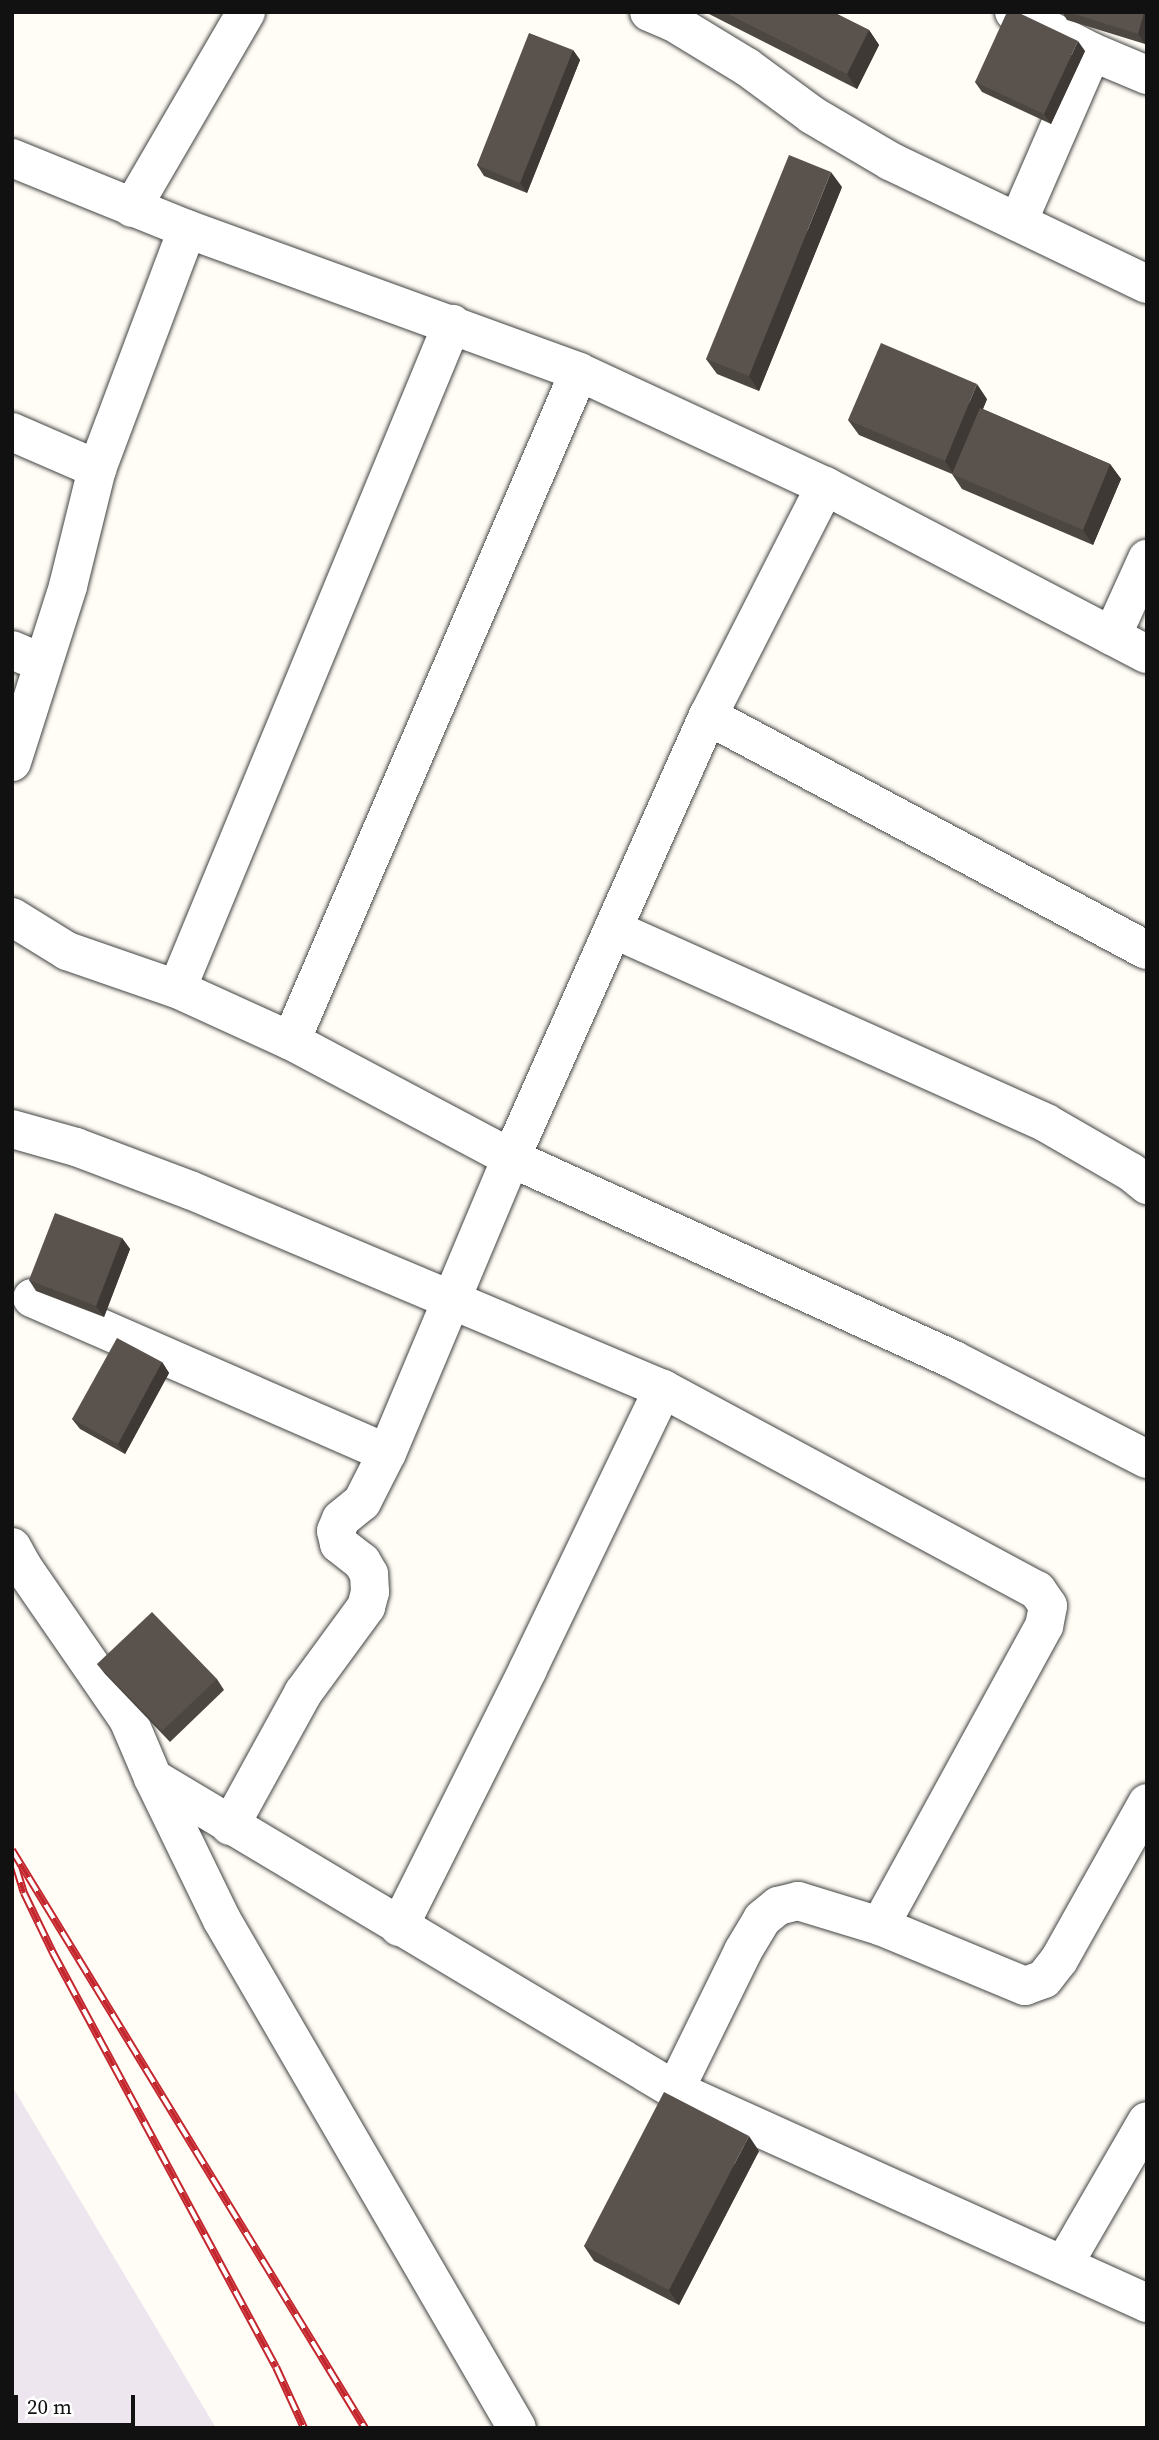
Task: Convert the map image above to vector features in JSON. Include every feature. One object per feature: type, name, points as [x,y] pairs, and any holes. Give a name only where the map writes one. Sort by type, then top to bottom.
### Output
[{"type":"street","points":[[132,208],[246,12]]},
{"type":"street","points":[[649,12],[673,22],[726,54],[812,115],[890,161],[1147,284]]},
{"type":"street","points":[[1014,12],[1092,52],[1147,75]]},
{"type":"street","points":[[1018,222],[1092,52]]},
{"type":"street","points":[[12,158],[187,229],[579,372],[825,486],[1147,654]]},
{"type":"street","points":[[12,762],[27,656],[68,586],[97,469],[187,229]]},
{"type":"street","points":[[177,989],[452,324]]},
{"type":"street","points":[[291,1041],[579,372]]},
{"type":"street","points":[[12,432],[97,469]]},
{"type":"street","points":[[230,1826],[303,1693],[366,1607],[370,1592],[369,1574],[362,1562],[339,1544],[336,1531],[341,1519],[362,1503],[387,1454],[511,1158],[708,716],[825,486]]},
{"type":"street","points":[[1112,636],[1147,559]]},
{"type":"street","points":[[708,716],[1147,950]]},
{"type":"street","points":[[12,917],[67,951],[177,989],[291,1041],[511,1158],[954,1360],[1147,1460]]},
{"type":"street","points":[[613,929],[1046,1123],[1131,1172],[1147,1185]]},
{"type":"street","points":[[12,1129],[76,1147],[190,1190],[663,1389],[1037,1590],[1048,1606],[1040,1635],[880,1926]]},
{"type":"street","points":[[32,1298],[387,1454]]},
{"type":"street","points":[[399,1927],[528,1669],[663,1389]]},
{"type":"street","points":[[12,1546],[23,1567],[128,1719],[153,1778],[222,1920],[517,2428]]},
{"type":"street","points":[[153,1778],[675,2090],[1147,2303]]},
{"type":"street","points":[[675,2090],[743,1951],[762,1919],[778,1906],[798,1901],[880,1926],[1008,1982],[1025,1986],[1044,1979],[1059,1960],[1147,1803]]},
{"type":"street","points":[[1064,2264],[1147,2121]]},
{"type":"shaded area","points":[[12,2086],[216,2428],[12,2428]]},
{"type":"building","points":[[724,12],[833,12],[869,30],[847,74]]},
{"type":"building","points":[[1007,12],[1017,12],[1078,41],[1044,114],[975,82]]},
{"type":"building","points":[[1068,12],[1144,12],[1138,34]]},
{"type":"building","points":[[529,33],[573,50],[520,183],[477,165]]},
{"type":"building","points":[[789,155],[831,172],[749,376],[706,359]]},
{"type":"building","points":[[881,343],[977,384],[945,461],[848,420]]},
{"type":"building","points":[[980,408],[1110,464],[1083,530],[952,474]]},
{"type":"building","points":[[55,1213],[122,1238],[96,1306],[29,1280]]},
{"type":"building","points":[[117,1338],[162,1362],[118,1444],[72,1419]]},
{"type":"building","points":[[152,1612],[217,1679],[162,1731],[97,1664]]},
{"type":"building","points":[[664,2092],[749,2136],[669,2290],[584,2246]]},
{"type":"railway","points":[[12,1850],[365,2428]]},
{"type":"railway","points":[[16,1867],[24,1893],[53,1953],[276,2367],[304,2428]]}]
